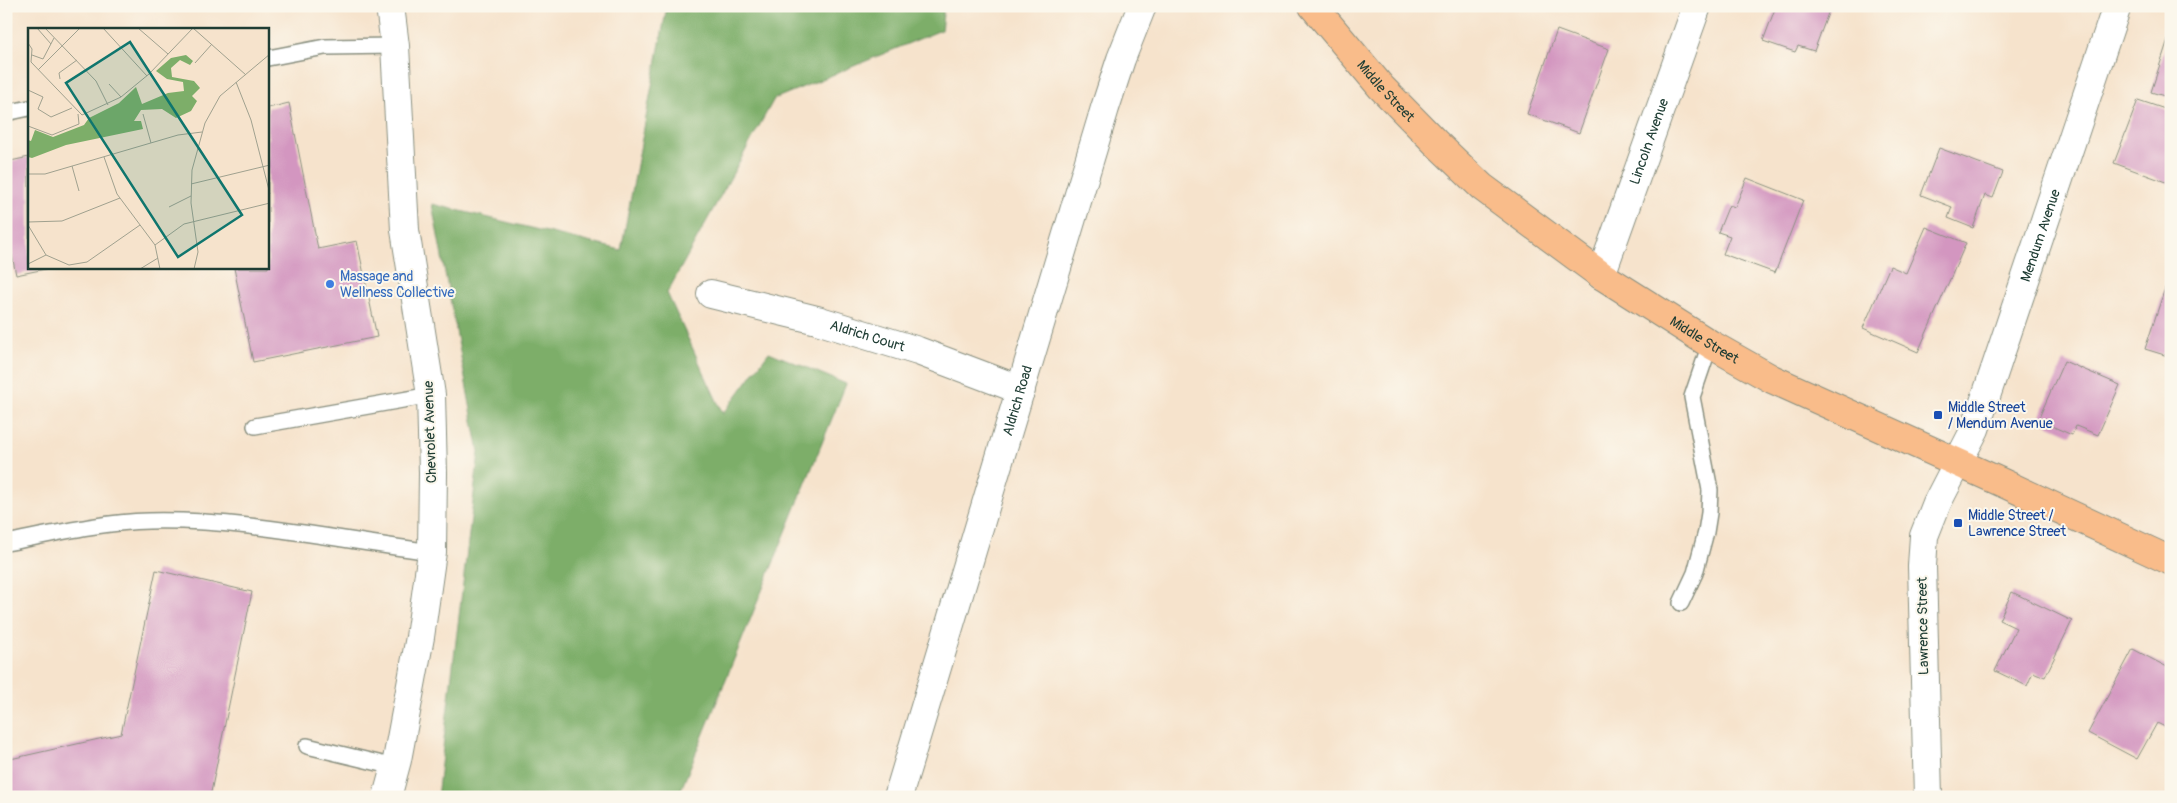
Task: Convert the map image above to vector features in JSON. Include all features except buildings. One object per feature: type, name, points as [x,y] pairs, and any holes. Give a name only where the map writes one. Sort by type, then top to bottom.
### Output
[{"type":"main road","name":"Middle Street","points":[[1313,6],[1381,87],[1482,187],[1601,276],[1710,344],[1772,379],[1958,462],[2171,561]]},
{"type":"street","name":"Chevrolet Avenue","points":[[388,797],[420,637],[432,552],[431,395],[405,230],[395,46],[390,6]]},
{"type":"street","name":"Aldrich Road","points":[[898,797],[1105,108],[1142,6]]},
{"type":"street","name":"Lincoln Avenue","points":[[1601,276],[1697,6]]},
{"type":"street","name":"Mendum Avenue","points":[[1958,462],[1975,429],[2117,6]]},
{"type":"street","name":"Aldrich Court","points":[[710,294],[817,320],[909,348],[1021,390]]},
{"type":"street","name":"Lawrence Street","points":[[1928,797],[1922,566],[1924,536],[1958,462]]},
{"type":"lane","points":[[269,58],[325,47],[395,46]]},
{"type":"lane","points":[[6,114],[28,108]]},
{"type":"lane","points":[[1681,603],[1694,573],[1706,532],[1709,513],[1710,490],[1692,397],[1710,344]]},
{"type":"lane","points":[[254,426],[431,395]]},
{"type":"lane","points":[[6,543],[80,529],[148,521],[204,523],[276,530],[432,552]]},
{"type":"lane","points":[[306,746],[395,768]]},
{"type":"green space","points":[[667,6],[944,6],[941,30],[774,99],[667,293],[723,414],[769,352],[846,384],[678,797],[437,797],[479,452],[432,204],[621,250]]},
{"type":"place","name":"Massage and Wellness Collective","points":[[330,284]]},
{"type":"place","name":"Middle Street / Mendum Avenue","points":[[1938,415]]},
{"type":"place","name":"Middle Street / Lawrence Street","points":[[1958,523]]}]
